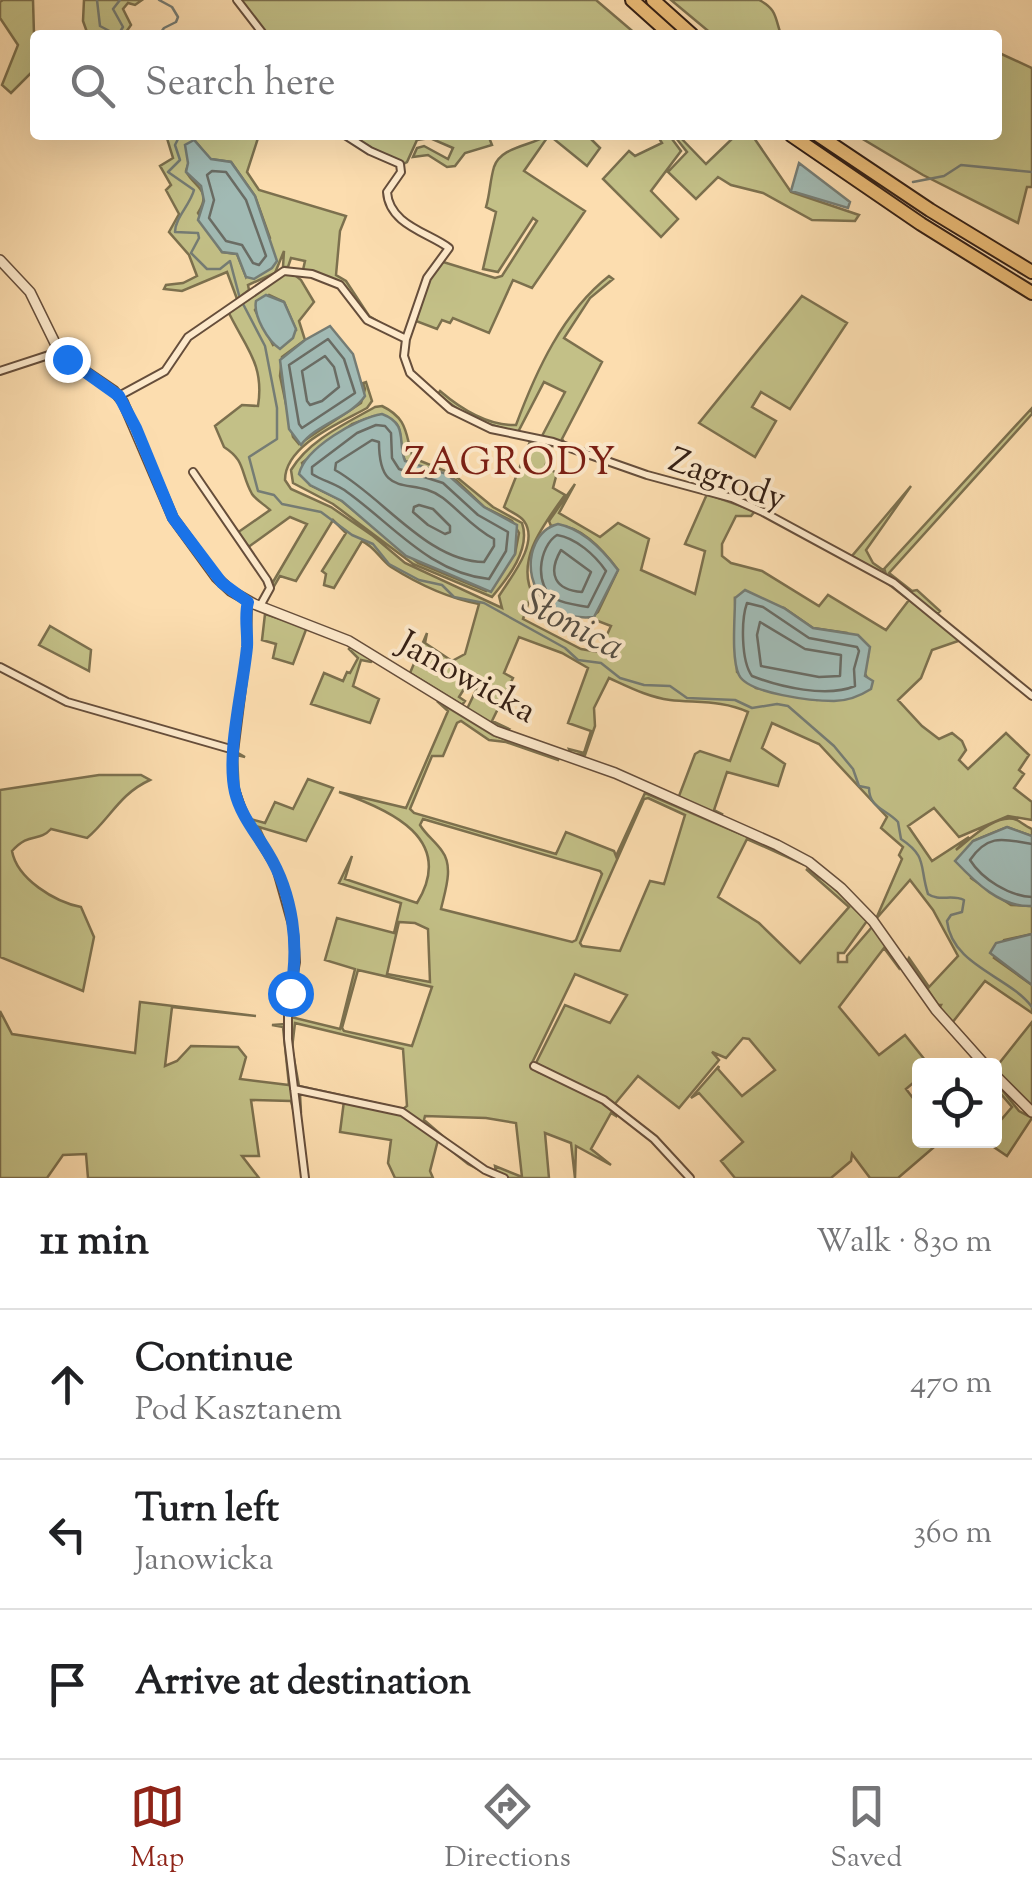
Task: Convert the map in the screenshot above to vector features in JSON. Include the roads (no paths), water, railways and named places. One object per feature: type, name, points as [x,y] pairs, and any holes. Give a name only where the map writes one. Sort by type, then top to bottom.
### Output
[{"type":"highway","points":[[632,0],[665,30]]},
{"type":"highway","points":[[653,0],[686,30]]},
{"type":"highway","points":[[798,140],[1032,294]]},
{"type":"highway","points":[[825,140],[1032,272]]},
{"type":"street","points":[[237,0],[260,30]]},
{"type":"street","points":[[119,396],[165,370],[188,337],[284,270],[312,274],[340,285],[368,320],[406,340],[429,274],[449,248],[416,232],[389,203],[387,192],[400,174],[400,164],[353,140]]},
{"type":"street","name":"Janowicka","points":[[0,260],[30,292],[60,351],[119,396],[173,518],[222,583],[248,602],[350,641],[502,734],[602,768],[803,858],[841,888],[873,921],[936,1010],[979,1058]]},
{"type":"street","name":"Zagrody","points":[[406,340],[407,369],[464,418],[491,429],[553,442],[763,512],[894,583],[1032,696]]},
{"type":"street","points":[[0,371],[60,351]]},
{"type":"street","points":[[193,472],[267,580],[270,588],[260,606]]},
{"type":"street","points":[[248,602],[232,774],[237,799],[276,868],[294,932],[296,962],[288,1021],[305,1178]]},
{"type":"street","points":[[0,667],[67,702],[234,750]]},
{"type":"street","points":[[534,1066],[604,1100],[654,1139],[690,1178]]},
{"type":"street","points":[[1002,1082],[1032,1112]]},
{"type":"street","points":[[294,1089],[402,1112],[484,1170],[504,1178]]},
{"type":"water","points":[[194,140],[211,159],[231,162],[255,196],[277,261],[254,279],[246,277],[237,254],[222,252],[198,220],[204,201],[201,186],[186,172],[185,145]]},
{"type":"water","points":[[799,163],[850,202],[848,208],[791,191]]},
{"type":"water","points":[[266,295],[284,302],[296,329],[293,338],[280,349],[266,334],[257,314],[256,301]]},
{"type":"water","points":[[330,326],[353,354],[365,396],[301,445],[289,429],[280,360]]},
{"type":"water","points":[[382,414],[399,428],[405,461],[447,474],[484,507],[517,525],[515,554],[491,592],[406,556],[342,501],[310,485],[299,474],[311,454],[333,436],[359,421]]},
{"type":"water","points":[[558,524],[592,541],[618,570],[594,617],[569,615],[551,607],[539,594],[532,577],[535,544],[544,531]]},
{"type":"water","points":[[745,590],[784,608],[813,628],[858,635],[870,647],[865,676],[873,681],[871,689],[849,699],[825,701],[782,695],[745,682],[737,668],[734,638],[735,598]]},
{"type":"water","points":[[1007,827],[1032,836],[1032,906],[999,898],[955,861],[973,841]]},
{"type":"water","points":[[1032,934],[1032,985],[990,953],[996,943]]},
{"type":"waterway","name":"Słonica","points":[[97,0],[100,26],[108,30]]},
{"type":"waterway","name":"Słonica","points":[[120,0],[113,9],[121,30]]},
{"type":"waterway","name":"Słonica","points":[[159,0],[172,7],[178,17],[163,30]]},
{"type":"waterway","name":"Słonica","points":[[178,140],[175,145],[180,160],[168,172],[194,190],[175,232],[198,233],[191,253],[207,269],[220,269],[230,261],[239,295]]},
{"type":"waterway","points":[[913,182],[944,176],[961,165],[1032,172]]},
{"type":"waterway","name":"Słonica","points":[[242,302],[265,346],[277,408],[277,439],[249,457],[258,491],[274,495],[282,504],[321,512],[352,535],[373,544],[389,564],[419,580],[442,585],[454,597],[484,603],[565,648],[578,660],[601,663],[620,678],[644,685],[670,686],[687,698],[735,700],[752,708],[788,706],[834,746],[853,769],[859,786],[869,788],[875,804],[898,822],[901,839],[919,857],[928,894],[964,900],[962,912],[951,915],[947,921],[959,949],[1032,1007]]},
{"type":"district","name":"ZAGRODY","points":[[511,461]]}]
